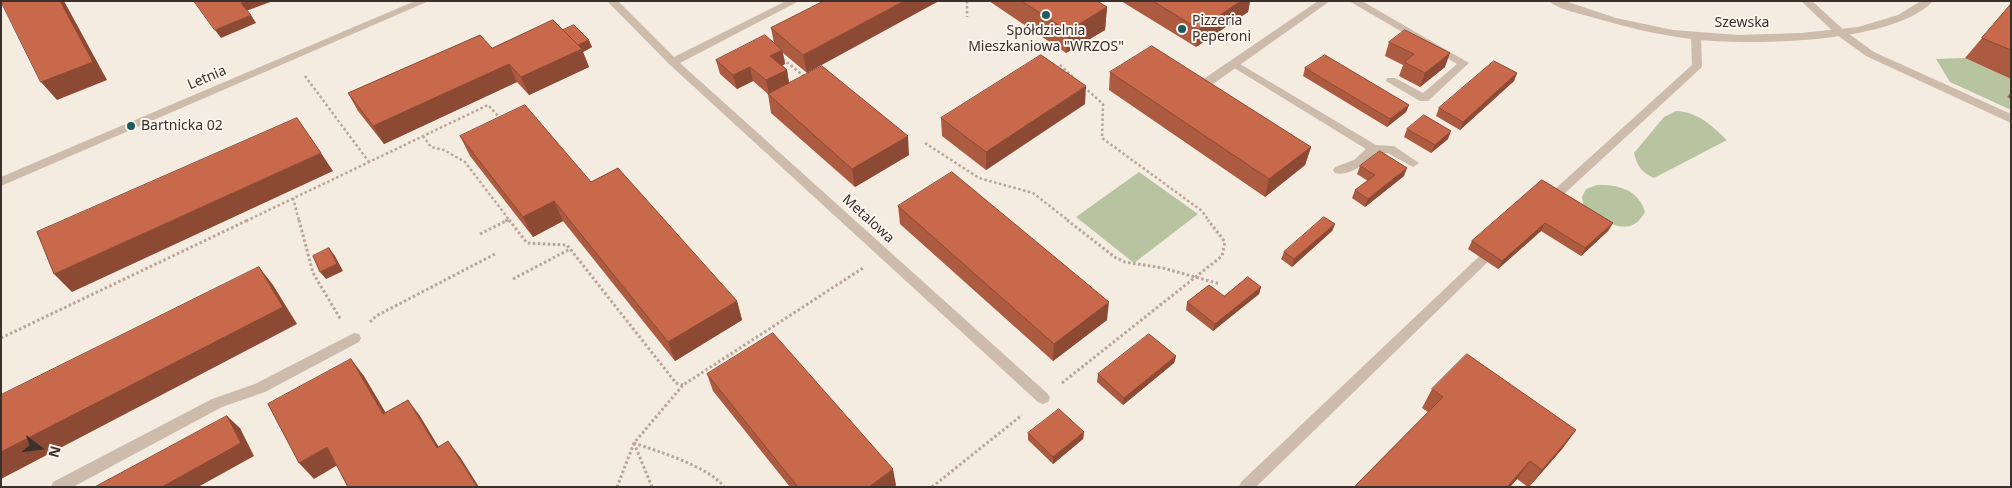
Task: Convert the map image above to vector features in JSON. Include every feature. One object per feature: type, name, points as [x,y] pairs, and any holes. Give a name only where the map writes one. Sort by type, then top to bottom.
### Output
[{"type":"street","name":"Letnia","points":[[1,182],[424,1]]},
{"type":"street","name":"Metalowa","points":[[612,1],[673,62],[1043,398]]},
{"type":"street","points":[[673,62],[794,1]]},
{"type":"street","points":[[1209,81],[1325,1]]},
{"type":"street","points":[[1354,1],[1464,63],[1424,98],[1391,81]]},
{"type":"street","name":"Szewska","points":[[1554,1],[1630,24],[1696,36],[1760,38],[1841,33],[1883,24],[1901,17],[1928,1]]},
{"type":"street","points":[[1806,1],[1841,33],[1870,54],[2011,119]]},
{"type":"street","points":[[1539,210],[1697,66],[1696,36]]},
{"type":"street","points":[[1235,64],[1374,150],[1390,149],[1413,162]]},
{"type":"street","points":[[1338,170],[1358,163],[1374,150]]},
{"type":"street","points":[[1246,487],[1504,240]]},
{"type":"street","points":[[58,487],[217,402],[260,388],[354,338]]},
{"type":"path","points":[[967,1],[967,17]]},
{"type":"path","points":[[776,53],[811,82]]},
{"type":"path","points":[[932,487],[1222,256],[1225,242],[1202,211],[1102,138],[1103,104],[1060,65]]},
{"type":"path","points":[[304,76],[369,162]]},
{"type":"path","points":[[1,338],[488,105],[502,120]]},
{"type":"path","points":[[423,136],[431,147],[444,150],[465,162],[527,243],[567,245],[676,383],[683,385]]},
{"type":"path","points":[[925,143],[979,178],[1032,193],[1116,258],[1125,262],[1163,268],[1220,284]]},
{"type":"path","points":[[293,198],[313,273],[354,338],[376,316],[495,254]]},
{"type":"path","points":[[480,234],[509,219]]},
{"type":"path","points":[[513,279],[570,249]]},
{"type":"path","points":[[617,487],[634,443],[683,385],[884,254]]},
{"type":"path","points":[[634,443],[652,487]]},
{"type":"path","points":[[634,443],[674,457],[719,480],[724,487]]},
{"type":"green space","points":[[1965,58],[2011,79],[2011,92],[2007,97],[2011,99],[2011,110],[1950,82],[1936,59]]},
{"type":"green space","points":[[1676,111],[1698,117],[1710,124],[1727,140],[1654,178],[1646,174],[1641,168],[1634,153],[1664,117]]},
{"type":"green space","points":[[1139,172],[1198,214],[1134,263],[1076,217]]},
{"type":"green space","points":[[1597,185],[1620,187],[1638,198],[1645,212],[1639,221],[1624,227],[1616,226],[1584,209],[1582,197],[1586,189]]},
{"type":"building","points":[[1,1],[60,1],[93,62],[41,82]]},
{"type":"building","points":[[194,1],[247,1],[241,3],[251,15],[215,30]]},
{"type":"building","points":[[824,1],[904,1],[803,55],[771,28]]},
{"type":"building","points":[[1022,1],[1097,1],[1107,7],[1068,31]]},
{"type":"building","points":[[1153,1],[1241,1],[1199,29]]},
{"type":"building","points":[[2011,4],[2011,50],[1982,38]]},
{"type":"building","points":[[553,20],[582,49],[521,77],[509,64],[373,126],[348,93],[480,35],[492,48]]},
{"type":"building","points":[[574,25],[589,40],[578,45],[563,30]]},
{"type":"building","points":[[1405,30],[1450,53],[1425,73],[1404,62],[1414,54],[1389,42]]},
{"type":"building","points":[[765,35],[782,50],[770,56],[787,70],[766,80],[750,67],[733,75],[716,60]]},
{"type":"building","points":[[1152,46],[1311,147],[1269,179],[1110,72]]},
{"type":"building","points":[[1041,55],[1086,86],[986,152],[941,118]]},
{"type":"building","points":[[1325,55],[1409,105],[1390,119],[1305,68]]},
{"type":"building","points":[[1494,61],[1517,73],[1463,122],[1439,108]]},
{"type":"building","points":[[822,66],[908,136],[852,169],[768,94]]},
{"type":"building","points":[[525,105],[591,182],[618,168],[737,301],[668,342],[554,201],[523,217],[460,136]]},
{"type":"building","points":[[1424,115],[1451,131],[1435,145],[1407,129]]},
{"type":"building","points":[[297,118],[321,153],[54,274],[37,232]]},
{"type":"building","points":[[1380,151],[1407,168],[1368,199],[1355,190],[1375,175],[1360,166]]},
{"type":"building","points":[[952,172],[1109,302],[1054,344],[898,206]]},
{"type":"building","points":[[1542,180],[1613,223],[1585,248],[1545,223],[1502,261],[1472,241]]},
{"type":"building","points":[[1324,217],[1335,224],[1294,259],[1284,252]]},
{"type":"building","points":[[329,248],[337,264],[320,272],[313,256]]},
{"type":"building","points":[[259,267],[283,307],[1,452],[1,395]]},
{"type":"building","points":[[1248,277],[1261,287],[1215,324],[1187,302],[1209,285],[1224,296]]},
{"type":"building","points":[[773,333],[893,469],[869,487],[798,487],[707,374]]},
{"type":"building","points":[[1149,334],[1176,356],[1124,398],[1098,374]]},
{"type":"building","points":[[1467,354],[1576,430],[1542,470],[1530,461],[1507,487],[1354,487],[1443,397],[1432,389]]},
{"type":"building","points":[[351,359],[383,414],[408,400],[437,448],[448,441],[477,487],[348,487],[327,447],[299,463],[268,404]]},
{"type":"building","points":[[1059,409],[1084,432],[1053,457],[1028,433]]},
{"type":"building","points":[[227,416],[241,443],[162,487],[95,487]]},
{"type":"place","name":"Spółdzielnia Mieszkaniowa \"WRZOS\"","points":[[1046,15]]},
{"type":"place","name":"Pizzeria Peperoni","points":[[1182,29]]},
{"type":"place","name":"Bartnicka 02","points":[[131,126]]}]
